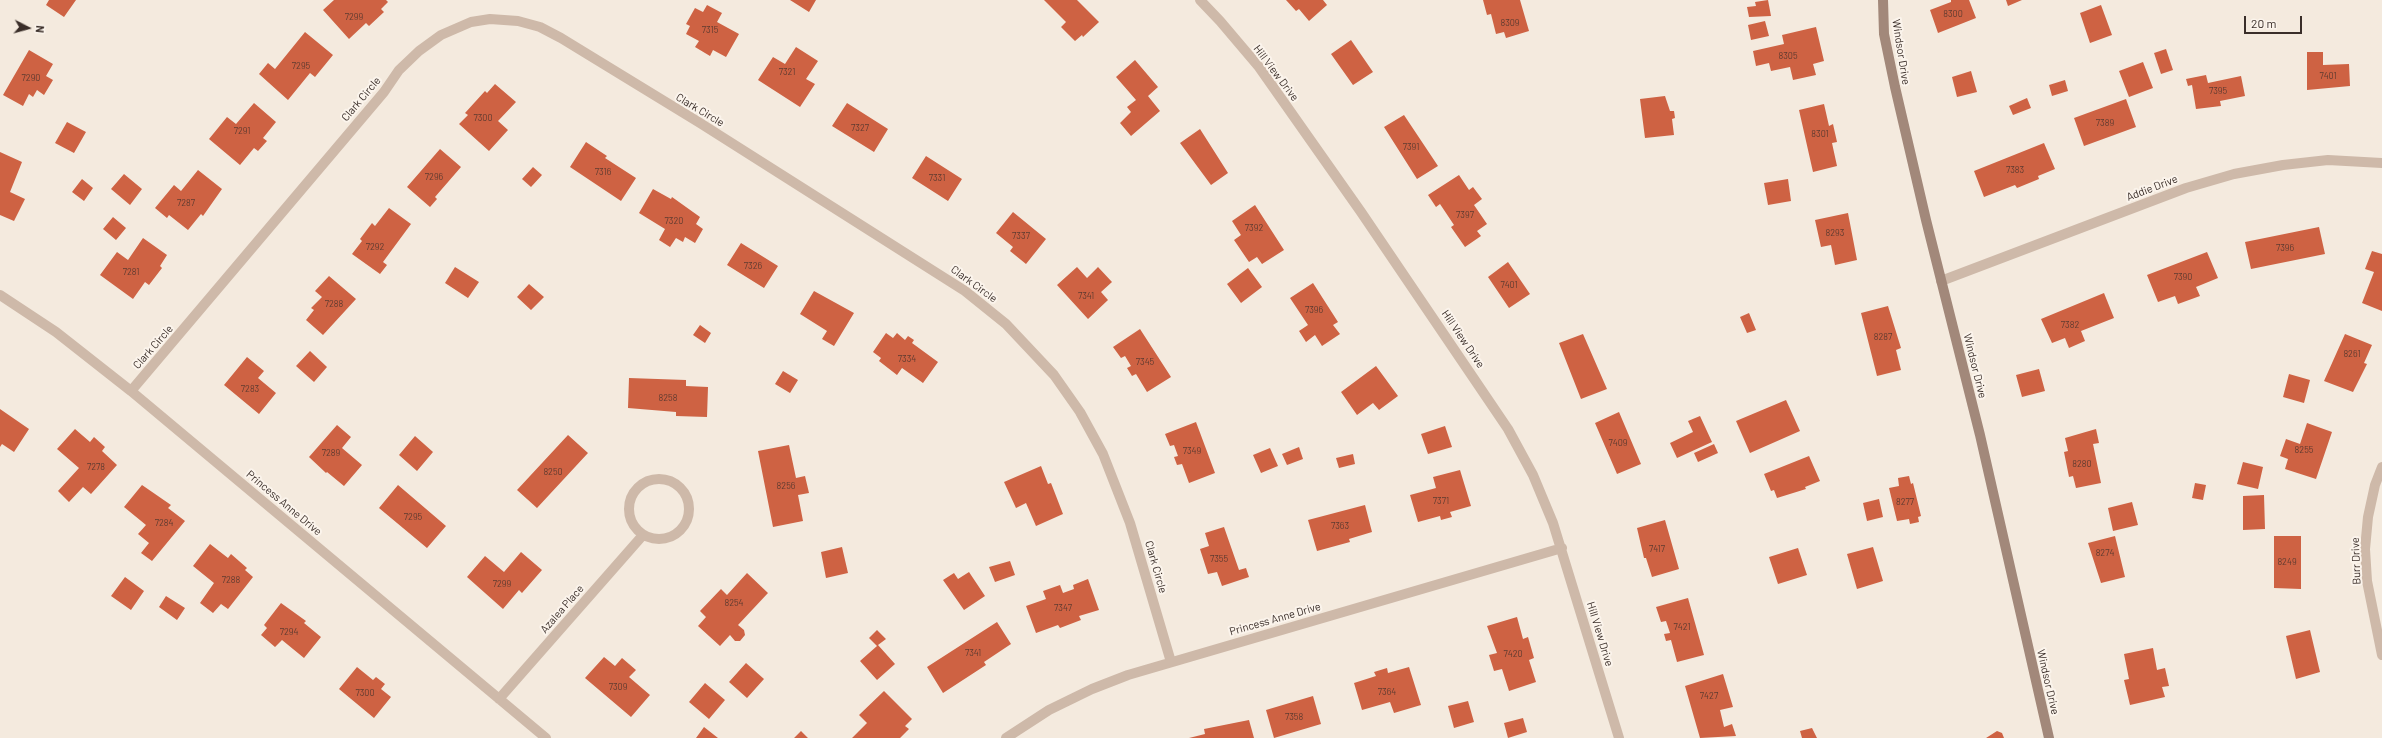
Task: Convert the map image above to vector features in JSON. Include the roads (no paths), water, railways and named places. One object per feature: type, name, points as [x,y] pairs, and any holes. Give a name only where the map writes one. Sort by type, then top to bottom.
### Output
[{"type":"street","name":"Hill View Drive","points":[[1200,0],[1220,21],[1258,67],[1462,360],[1508,429],[1532,475],[1562,548],[1619,738]]},
{"type":"street","name":"Windsor Drive","points":[[1883,0],[1884,34],[1895,87],[1941,281],[1980,435],[2049,738]]},
{"type":"street","name":"Clark Circle","points":[[131,391],[384,92],[400,70],[419,51],[441,35],[471,22],[490,19],[518,21],[540,27],[561,38],[787,180],[856,220],[965,291],[1016,334],[1054,375],[1080,412],[1103,454],[1130,523],[1171,662]]},
{"type":"street","name":"Addie Drive","points":[[1941,281],[2186,188],[2234,174],[2283,164],[2328,160],[2382,163]]},
{"type":"street","name":"Princess Anne Drive","points":[[0,296],[56,332],[131,391],[546,738]]},
{"type":"street","name":"Burr Drive","points":[[2382,467],[2375,485],[2368,517],[2365,549],[2367,581],[2382,655]]},
{"type":"street","points":[[649,480],[669,480],[677,485],[684,493],[688,502],[689,512],[686,522],[672,536],[662,539],[652,539],[643,535],[635,528],[629,515],[630,501],[634,492],[640,485],[649,480]]},
{"type":"street","name":"Azalea Place","points":[[499,699],[643,535]]},
{"type":"street","name":"Princess Anne Drive","points":[[1006,738],[1049,710],[1092,689],[1171,662],[1562,548]]}]
